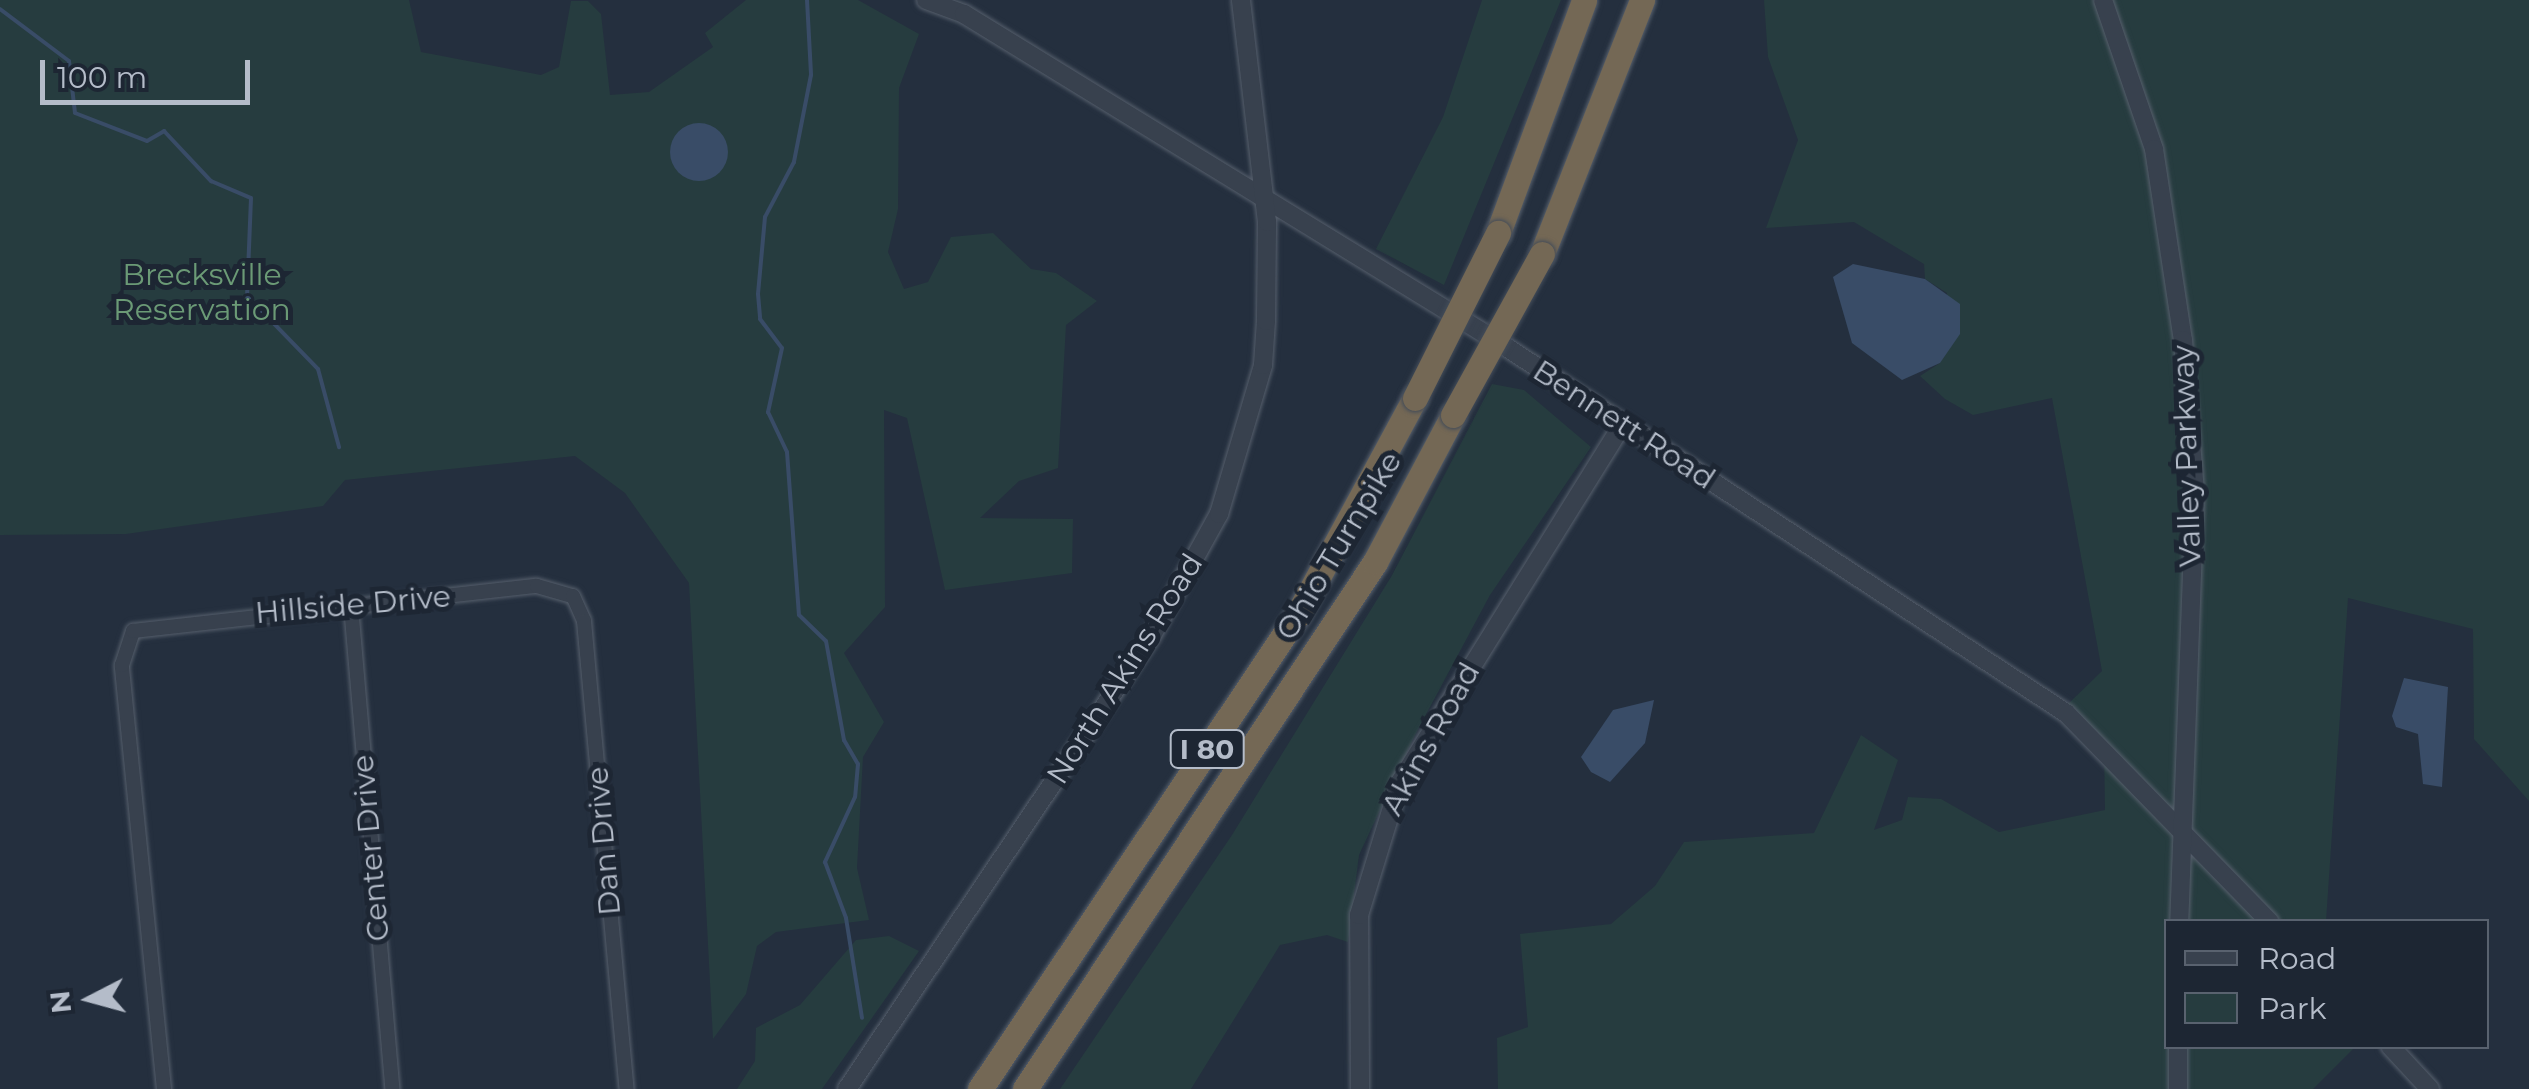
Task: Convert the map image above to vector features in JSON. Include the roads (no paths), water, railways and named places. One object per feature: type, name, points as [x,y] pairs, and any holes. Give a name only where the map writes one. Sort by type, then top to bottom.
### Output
[{"type":"highway","name":"Ohio Turnpike","points":[[980,1089],[1298,614],[1415,398],[1498,233],[1584,0]]},
{"type":"highway","name":"Ohio Turnpike","points":[[1026,1089],[1375,562],[1542,254],[1642,0]]},
{"type":"street","name":"Bennett Road","points":[[926,0],[964,14],[1263,199],[2066,713],[2267,919]]},
{"type":"street","points":[[1241,0],[1263,199]]},
{"type":"street","name":"Valley Parkway","points":[[2103,0],[2154,149],[2184,340],[2195,492],[2178,827],[2178,919]]},
{"type":"street","name":"North Akins Road","points":[[847,1089],[1151,637],[1219,514],[1264,365],[1263,199]]},
{"type":"street","name":"Akins Road","points":[[1360,1089],[1359,916],[1400,782],[1622,426]]},
{"type":"street","name":"Hillside Drive","points":[[164,1089],[122,666],[133,631],[536,586],[573,596]]},
{"type":"street","name":"Dan Drive","points":[[573,596],[584,621],[627,1089]]},
{"type":"street","name":"Center Drive","points":[[352,606],[392,1089]]},
{"type":"street","points":[[2178,1049],[2178,1089]]},
{"type":"street","points":[[2393,1049],[2430,1089]]},
{"type":"water","points":[[699,123],[720,131],[728,152],[720,173],[699,181],[678,173],[670,152],[678,131]]},
{"type":"water","points":[[1853,264],[1925,279],[1960,304],[1960,334],[1940,363],[1902,380],[1852,343],[1833,277]]},
{"type":"water","points":[[2404,678],[2448,687],[2442,787],[2423,784],[2418,734],[2396,727],[2392,716]]},
{"type":"water","points":[[1654,700],[1645,743],[1610,782],[1591,772],[1581,757],[1613,710]]},
{"type":"waterway","points":[[807,0],[811,75],[794,162],[765,217],[758,294],[760,319],[782,348],[768,412],[787,452],[799,615],[826,641],[844,740],[858,764],[855,797],[825,862],[846,918],[862,1018]]},
{"type":"waterway","points":[[0,9],[69,61],[75,113],[147,141],[164,131],[211,181],[251,198],[247,296],[318,369],[339,447]]},
{"type":"park label","name":"Brecksville Reservation","points":[[202,292]]}]
